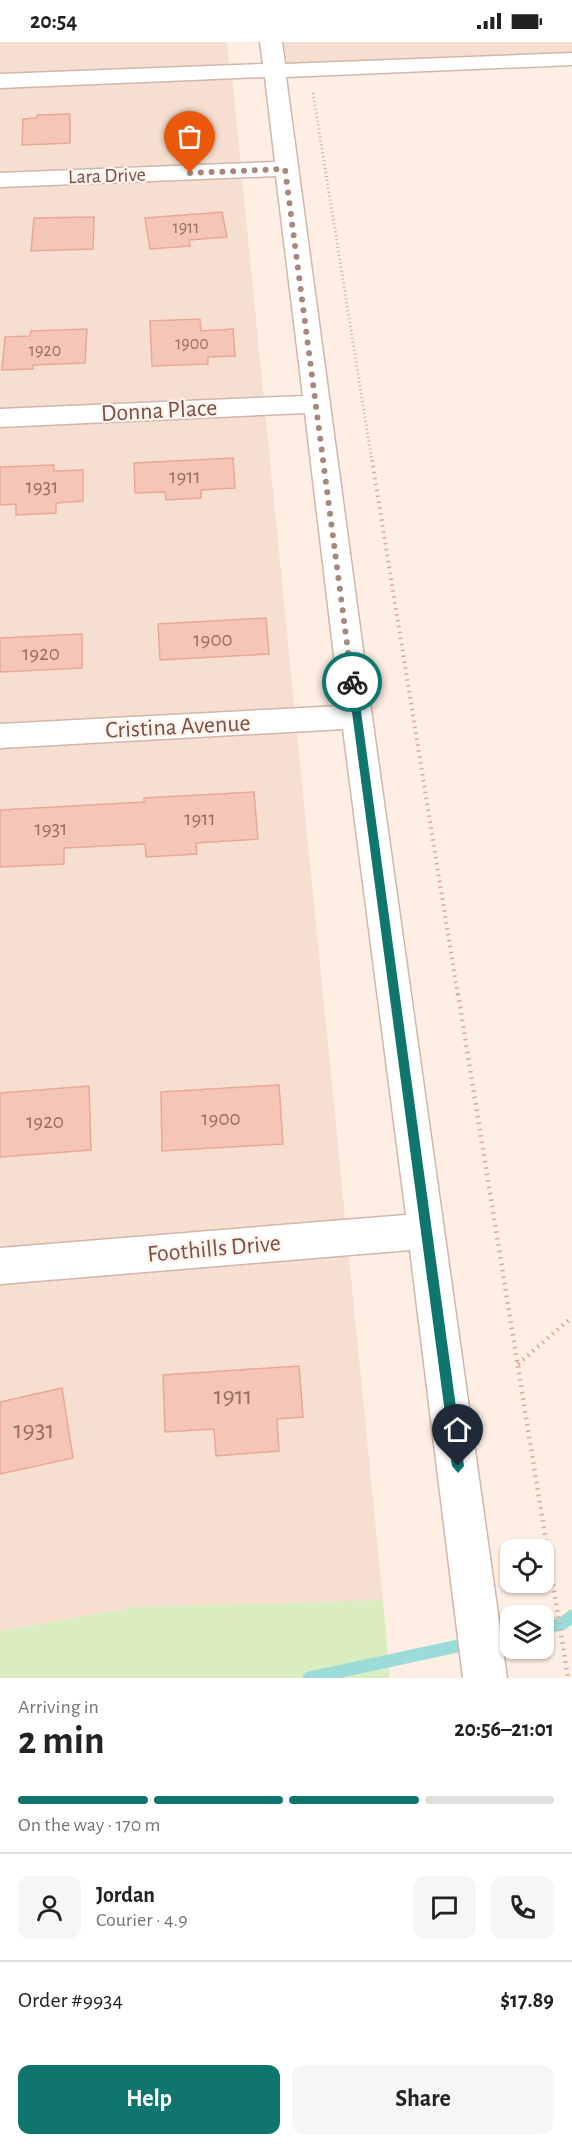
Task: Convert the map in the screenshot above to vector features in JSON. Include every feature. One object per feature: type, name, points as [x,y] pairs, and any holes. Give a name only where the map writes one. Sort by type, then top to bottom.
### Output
[{"type":"street","points":[[0,81],[272,56],[572,58]]},
{"type":"street","points":[[272,56],[285,169],[428,1231],[485,1678]]},
{"type":"street","name":"Lara Drive","points":[[0,180],[285,169]]},
{"type":"street","name":"Donna Place","points":[[0,418],[317,404]]},
{"type":"street","name":"Cristina Avenue","points":[[0,736],[357,717]]},
{"type":"street","name":"Foothills Drive","points":[[0,1266],[428,1231]]},
{"type":"path","points":[[313,90],[568,1678]]},
{"type":"path","points":[[518,1364],[572,1317]]},
{"type":"shaded area","points":[[0,42],[227,42],[229,69],[0,79]]},
{"type":"shaded area","points":[[271,42],[572,42],[572,62],[273,73]]},
{"type":"shaded area","points":[[232,77],[383,1600],[135,1607],[0,1631],[0,87]]},
{"type":"green space","points":[[383,1600],[390,1678],[0,1678],[0,1631],[135,1607]]},
{"type":"building","points":[[70,114],[70,143],[22,145],[23,119],[37,118],[37,115]]},
{"type":"building","points":[[222,212],[227,237],[189,240],[190,246],[150,249],[145,218]]},
{"type":"building","points":[[94,217],[93,249],[31,251],[34,218]]},
{"type":"building","points":[[200,319],[201,331],[233,329],[235,356],[208,357],[208,364],[152,366],[150,321]]},
{"type":"building","points":[[87,329],[85,363],[33,365],[33,369],[2,370],[5,337],[30,336],[31,331]]},
{"type":"building","points":[[233,458],[235,488],[201,490],[201,498],[166,500],[165,492],[135,493],[134,463]]},
{"type":"building","points":[[54,465],[54,471],[83,470],[83,501],[56,503],[56,513],[16,515],[16,504],[0,505],[0,467]]},
{"type":"building","points":[[266,618],[269,654],[160,660],[158,624]]},
{"type":"building","points":[[82,634],[82,668],[0,672],[0,638]]},
{"type":"building","points":[[254,792],[258,839],[196,843],[197,854],[146,857],[145,844],[64,848],[64,864],[0,867],[0,810],[144,802],[144,798]]},
{"type":"building","points":[[279,1085],[283,1144],[162,1151],[161,1092]]},
{"type":"building","points":[[89,1086],[91,1150],[0,1157],[0,1093]]},
{"type":"building","points":[[299,1366],[303,1417],[277,1419],[279,1451],[216,1456],[214,1429],[165,1432],[163,1375]]},
{"type":"building","points":[[62,1388],[73,1458],[0,1474],[0,1402]]},
{"type":"waterway","points":[[554,1626],[562,1624],[572,1616]]},
{"type":"waterway","points":[[487,1640],[500,1637]]},
{"type":"waterway","points":[[309,1678],[472,1643]]},
{"type":"way so far","points":[[190,173],[285,169],[352,682]]},
{"type":"route","points":[[352,682],[458,1466]]}]
